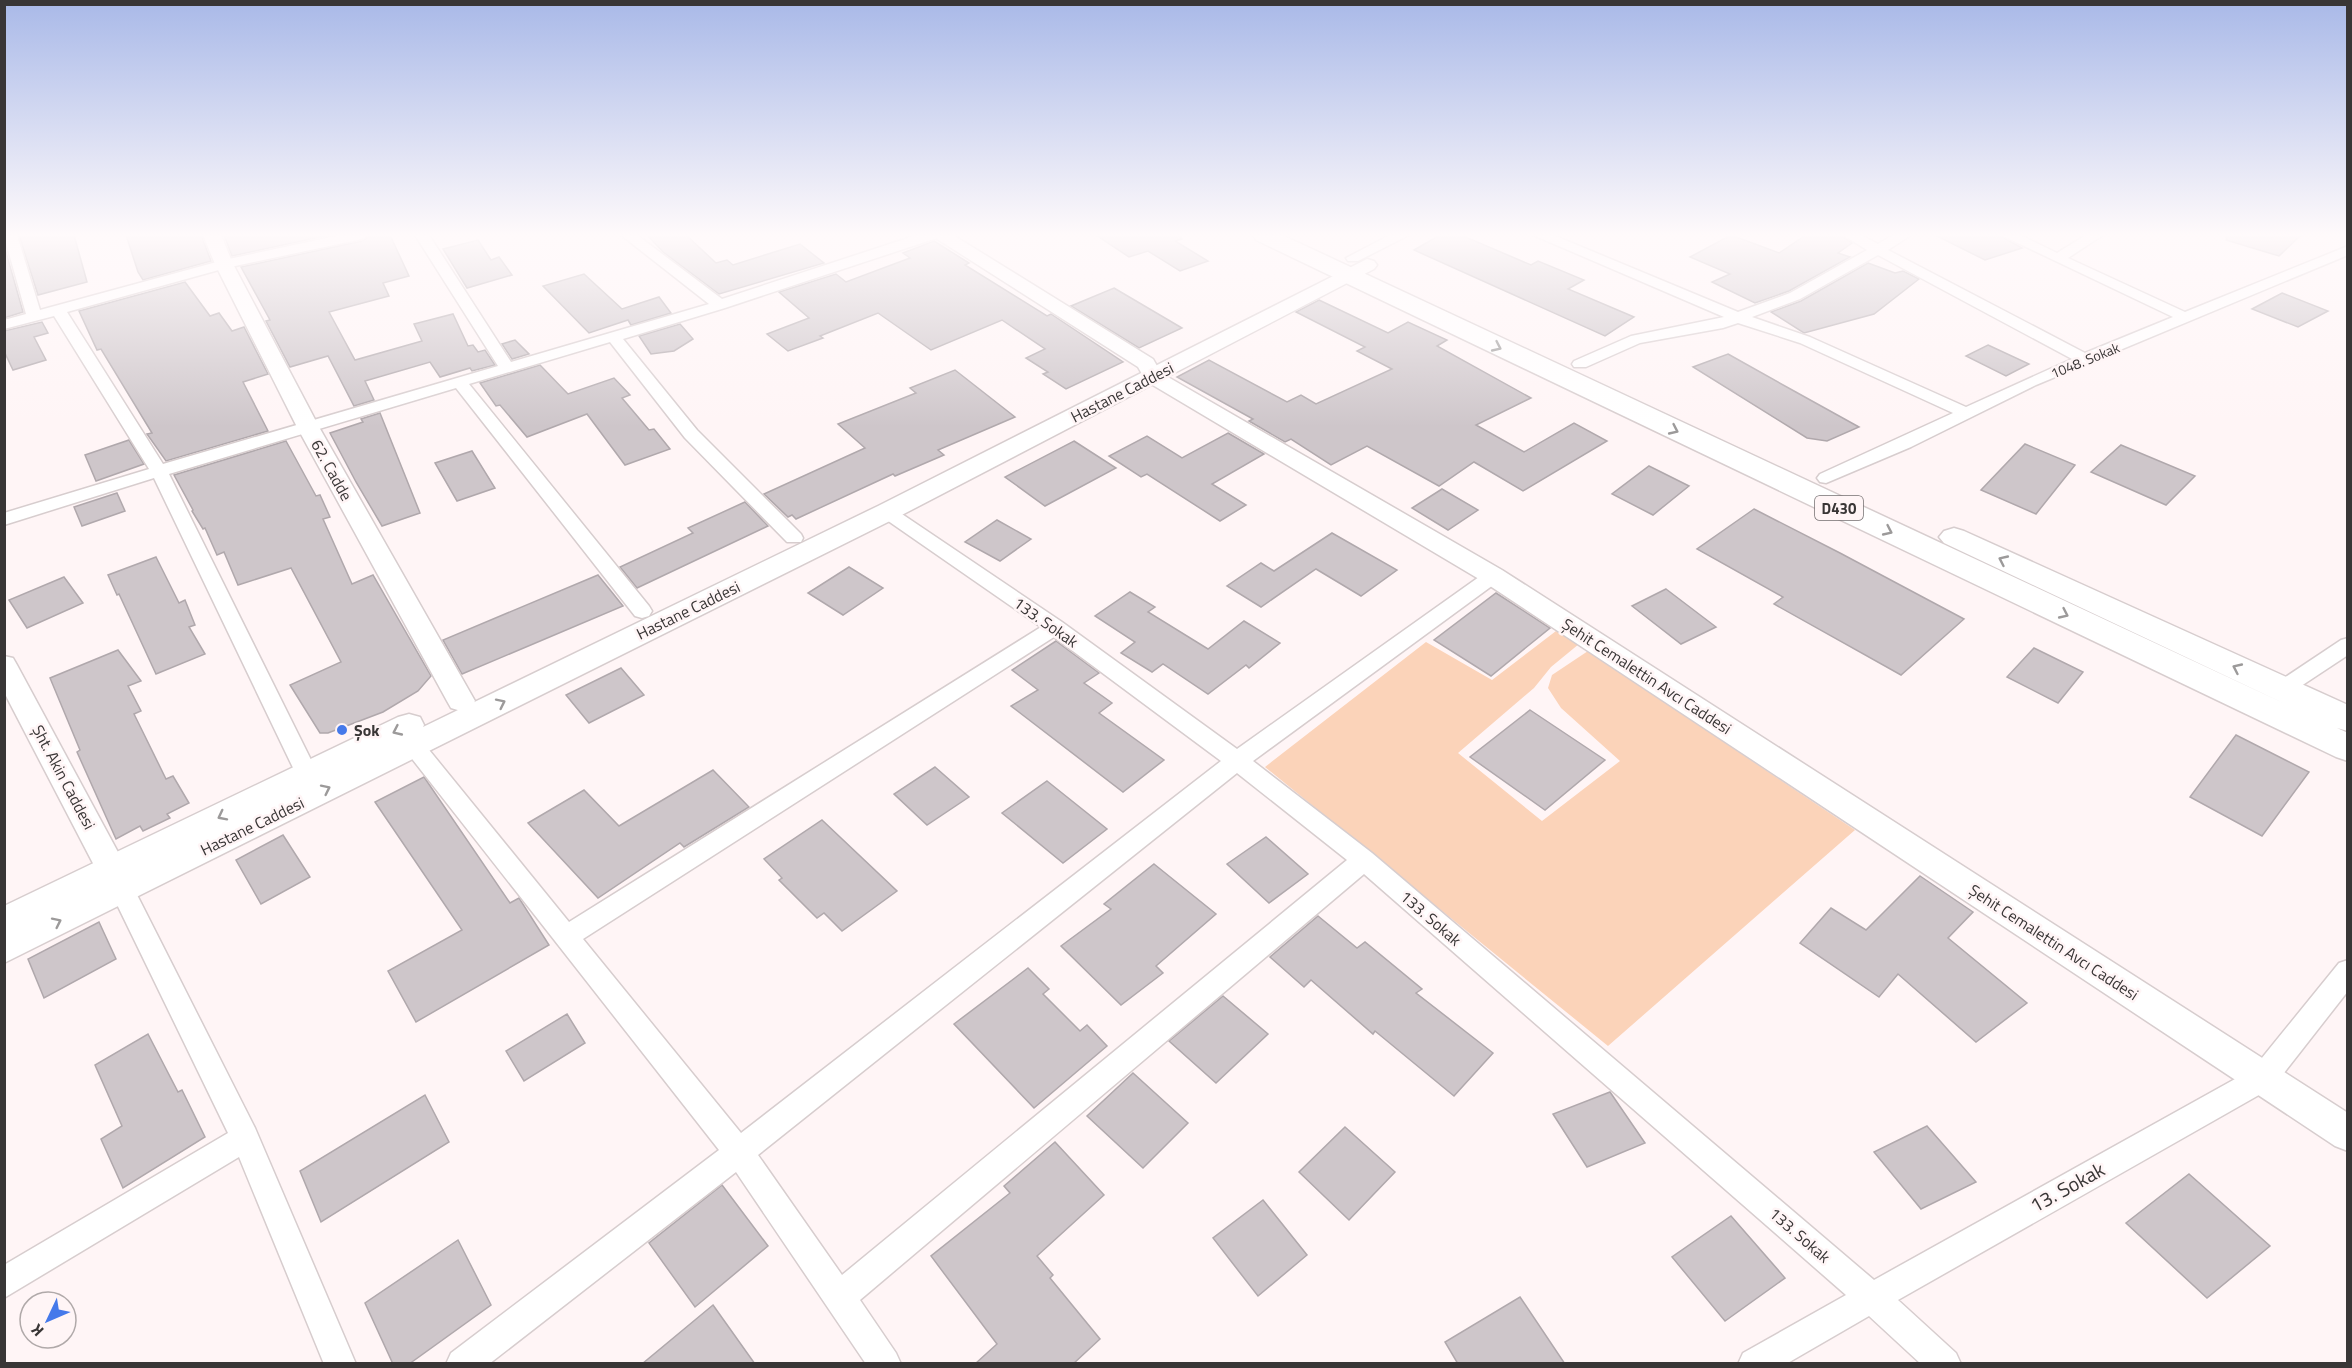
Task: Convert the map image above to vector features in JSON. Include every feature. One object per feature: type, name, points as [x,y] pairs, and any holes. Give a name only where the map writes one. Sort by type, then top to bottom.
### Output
[{"type":"highway","name":"D430","points":[[1416,299],[2348,748]]},
{"type":"highway","name":"D430","points":[[1425,299],[1580,364],[2348,719]]},
{"type":"main road","name":"Hastane Caddesi","points":[[4,923],[118,880],[413,746],[886,512],[1149,370],[1288,299]]},
{"type":"main road","name":"Hastane Caddesi","points":[[4,948],[118,880],[307,774],[794,538],[1149,370]]},
{"type":"street","points":[[29,299],[34,316]]},
{"type":"street","points":[[4,325],[102,299]]},
{"type":"street","name":"62. Cadde","points":[[242,299],[308,427],[461,701]]},
{"type":"street","points":[[463,299],[507,367]]},
{"type":"street","points":[[712,299],[720,305]]},
{"type":"street","points":[[4,519],[739,299]]},
{"type":"street","name":"Şehit Cemalettin Avcı Caddesi","points":[[1039,299],[1149,370],[1493,576],[2348,1134]]},
{"type":"street","points":[[1693,299],[1736,317],[1804,340],[1966,413]]},
{"type":"street","points":[[1580,364],[1636,339],[1723,323],[1787,299]]},
{"type":"street","points":[[1971,299],[2086,360]]},
{"type":"street","points":[[2145,299],[2186,318]]},
{"type":"street","name":"1048. Sokak","points":[[1826,478],[2030,382],[2232,299]]},
{"type":"street","points":[[59,311],[159,471],[307,774]]},
{"type":"street","points":[[613,336],[691,434],[794,538]]},
{"type":"street","points":[[460,383],[642,611]]},
{"type":"street","name":"133. Sokak","points":[[886,512],[1055,627],[1237,761],[1364,860],[1871,1297],[1945,1364]]},
{"type":"street","points":[[462,1364],[739,1152],[1237,761],[1493,576]]},
{"type":"street","points":[[565,937],[1055,627]]},
{"type":"street","points":[[2282,689],[2348,645]]},
{"type":"street","name":"Şht. Akin Caddesi","points":[[4,665],[118,880]]},
{"type":"street","points":[[413,746],[739,1152],[885,1364]]},
{"type":"street","points":[[840,1297],[1364,860]]},
{"type":"street","points":[[118,880],[245,1138],[340,1364]]},
{"type":"street","name":"13. Sokak","points":[[1754,1364],[2263,1078],[2348,971]]},
{"type":"street","points":[[4,1284],[245,1138]]},
{"type":"shaded area","points":[[1556,631],[1579,644],[1551,667],[1534,688],[1458,753],[1542,821],[1620,761],[1561,708],[1548,688],[1552,675],[1588,651],[1855,830],[1608,1046],[1265,767],[1426,642],[1492,680]]},
{"type":"building","points":[[4,299],[19,299],[23,312],[4,318]]},
{"type":"building","points":[[123,299],[197,299],[210,316],[219,313],[232,331],[244,327],[268,374],[243,382],[268,431],[166,461],[147,434],[152,433],[101,349],[97,350],[79,311]]},
{"type":"building","points":[[258,299],[378,299],[329,312],[355,360],[422,341],[414,324],[453,314],[468,346],[473,345],[478,352],[485,350],[495,365],[472,371],[470,368],[440,377],[430,362],[365,381],[374,400],[354,406],[328,356],[290,367],[266,321],[270,320]]},
{"type":"building","points":[[556,299],[611,299],[622,309],[653,299],[660,299],[671,313],[631,325],[628,320],[589,333]]},
{"type":"building","points":[[787,299],[1019,299],[1047,316],[1051,314],[1123,362],[1066,389],[1043,374],[1048,372],[1026,358],[1045,349],[1002,320],[931,350],[878,313],[788,351],[767,334],[809,318]]},
{"type":"building","points":[[1088,299],[1132,299],[1182,328],[1139,348],[1071,306]]},
{"type":"building","points":[[1522,299],[1591,299],[1634,317],[1605,336]]},
{"type":"building","points":[[1746,299],[1767,299],[1755,303]]},
{"type":"building","points":[[1805,299],[1893,299],[1874,314],[1804,333],[1771,312]]},
{"type":"building","points":[[2271,299],[2297,299],[2328,311],[2298,327],[2252,309]]},
{"type":"building","points":[[1319,300],[1388,333],[1408,322],[1447,340],[1437,346],[1531,398],[1476,425],[1524,452],[1574,423],[1607,441],[1523,491],[1474,462],[1439,486],[1367,446],[1331,465],[1291,439],[1285,442],[1249,421],[1253,419],[1177,377],[1209,360],[1287,402],[1301,395],[1316,404],[1392,369],[1357,351],[1365,347],[1296,312]]},
{"type":"building","points":[[42,322],[48,333],[34,337],[46,360],[13,370],[4,351],[4,331]]},
{"type":"building","points":[[680,324],[693,339],[674,351],[651,354],[639,336]]},
{"type":"building","points":[[515,340],[529,354],[512,359],[502,344]]},
{"type":"building","points":[[1988,345],[2029,364],[2006,376],[1966,356]]},
{"type":"building","points":[[1728,354],[1859,427],[1827,441],[1807,438],[1693,367]]},
{"type":"building","points":[[540,365],[568,394],[614,378],[630,395],[622,398],[649,430],[654,429],[670,449],[625,465],[587,414],[527,437],[500,405],[496,406],[480,383]]},
{"type":"building","points":[[955,370],[1015,417],[938,450],[944,455],[895,476],[893,474],[796,519],[792,515],[788,517],[764,494],[865,448],[838,424],[916,393],[910,388]]},
{"type":"building","points":[[380,413],[420,513],[382,526],[330,433],[363,422],[361,419]]},
{"type":"building","points":[[1228,433],[1264,454],[1212,484],[1246,505],[1220,521],[1147,474],[1141,477],[1109,456],[1147,436],[1182,458]]},
{"type":"building","points":[[129,440],[144,464],[96,481],[85,455]]},
{"type":"building","points":[[286,441],[316,496],[320,495],[330,517],[323,519],[352,584],[373,575],[431,676],[418,691],[383,712],[328,733],[320,733],[290,685],[341,662],[291,568],[238,585],[224,552],[217,555],[205,528],[203,529],[192,511],[174,475]]},
{"type":"building","points":[[1074,441],[1116,468],[1045,506],[1005,477]]},
{"type":"building","points":[[2025,444],[2075,465],[2036,514],[1981,490]]},
{"type":"building","points":[[2121,445],[2195,476],[2166,505],[2091,472]]},
{"type":"building","points":[[472,451],[495,488],[457,501],[435,463]]},
{"type":"building","points":[[1649,466],[1689,486],[1653,515],[1612,494]]},
{"type":"building","points":[[1442,489],[1478,510],[1448,530],[1412,508]]},
{"type":"building","points":[[117,493],[125,511],[82,526],[74,507]]},
{"type":"building","points":[[745,502],[768,526],[637,588],[620,567],[693,533],[688,528]]},
{"type":"building","points":[[1754,509],[1964,619],[1901,675],[1774,604],[1783,597],[1697,549]]},
{"type":"building","points":[[997,520],[1031,539],[1000,561],[965,542]]},
{"type":"building","points":[[1332,533],[1397,570],[1361,596],[1316,569],[1261,607],[1227,586],[1261,563],[1274,571]]},
{"type":"building","points":[[156,557],[179,603],[185,600],[195,625],[189,627],[205,654],[156,674],[108,575]]},
{"type":"building","points":[[849,567],[883,588],[843,615],[808,593]]},
{"type":"building","points":[[598,575],[623,606],[462,674],[443,640]]},
{"type":"building","points":[[64,577],[83,603],[27,628],[9,600]]},
{"type":"building","points":[[1666,589],[1716,627],[1681,644],[1632,606]]},
{"type":"building","points":[[1130,592],[1155,607],[1148,612],[1208,649],[1244,621],[1280,643],[1249,668],[1246,665],[1208,694],[1163,664],[1152,672],[1121,653],[1135,642],[1095,616]]},
{"type":"building","points":[[1496,593],[1550,628],[1491,676],[1434,640]]},
{"type":"building","points":[[1056,641],[1099,673],[1084,683],[1112,703],[1099,713],[1164,760],[1123,792],[1011,706],[1038,690],[1012,670]]},
{"type":"building","points":[[2034,648],[2083,672],[2058,703],[2007,677]]},
{"type":"building","points":[[118,650],[141,681],[128,686],[141,711],[134,714],[166,779],[173,776],[189,803],[167,814],[170,818],[143,831],[140,826],[116,839],[77,752],[80,750],[50,678]]},
{"type":"building","points":[[621,668],[644,695],[589,723],[566,695]]},
{"type":"building","points":[[1530,710],[1605,760],[1545,810],[1470,757]]},
{"type":"building","points":[[2236,735],[2309,772],[2262,836],[2190,797]]},
{"type":"building","points":[[935,767],[969,797],[927,825],[894,794]]},
{"type":"building","points":[[713,770],[749,807],[684,847],[680,843],[598,898],[528,823],[584,790],[619,826]]},
{"type":"building","points":[[424,777],[510,903],[519,898],[549,945],[416,1022],[388,971],[462,930],[375,802]]},
{"type":"building","points":[[1047,781],[1107,829],[1063,863],[1002,813]]},
{"type":"building","points":[[822,820],[897,891],[842,931],[824,913],[817,918],[779,880],[782,878],[764,859]]},
{"type":"building","points":[[283,835],[310,877],[261,904],[236,860]]},
{"type":"building","points":[[1266,837],[1308,874],[1269,903],[1227,864]]},
{"type":"building","points":[[1154,864],[1216,914],[1156,966],[1163,973],[1121,1005],[1061,946],[1111,909],[1104,904]]},
{"type":"building","points":[[1920,876],[1973,912],[1948,938],[2027,1003],[1976,1042],[1898,974],[1879,997],[1800,943],[1831,908],[1866,930]]},
{"type":"building","points":[[1318,916],[1357,948],[1365,942],[1422,989],[1416,993],[1493,1053],[1454,1096],[1375,1031],[1373,1034],[1311,980],[1304,987],[1270,957]]},
{"type":"building","points":[[99,922],[116,959],[44,998],[28,959]]},
{"type":"building","points":[[1028,968],[1049,989],[1043,994],[1080,1031],[1087,1025],[1107,1046],[1034,1108],[954,1024]]},
{"type":"building","points":[[1223,996],[1268,1034],[1216,1083],[1169,1041]]},
{"type":"building","points":[[567,1014],[585,1043],[524,1081],[506,1051]]},
{"type":"building","points":[[148,1034],[178,1092],[182,1090],[205,1137],[123,1188],[101,1139],[122,1126],[95,1065]]},
{"type":"building","points":[[1133,1073],[1188,1123],[1143,1168],[1087,1116]]},
{"type":"building","points":[[1610,1092],[1645,1143],[1587,1167],[1553,1114]]},
{"type":"building","points":[[425,1095],[449,1142],[321,1222],[300,1171]]},
{"type":"building","points":[[1927,1126],[1976,1182],[1921,1209],[1874,1152]]},
{"type":"building","points":[[1345,1127],[1395,1172],[1349,1220],[1299,1172]]},
{"type":"building","points":[[1055,1142],[1104,1195],[1037,1256],[1053,1275],[1050,1278],[1100,1339],[1073,1364],[975,1364],[997,1344],[931,1256],[1010,1193],[1004,1186]]},
{"type":"building","points":[[2189,1174],[2270,1246],[2207,1298],[2126,1223]]},
{"type":"building","points":[[722,1185],[768,1246],[695,1307],[649,1243]]},
{"type":"building","points":[[1263,1200],[1307,1255],[1258,1296],[1213,1238]]},
{"type":"building","points":[[1731,1216],[1785,1278],[1725,1321],[1672,1257]]},
{"type":"building","points":[[458,1240],[491,1305],[409,1364],[393,1364],[365,1303]]},
{"type":"building","points":[[1520,1297],[1565,1364],[1458,1364],[1445,1342]]},
{"type":"building","points":[[713,1305],[755,1364],[642,1364]]},
{"type":"place","name":"Şok","points":[[342,730]]}]
